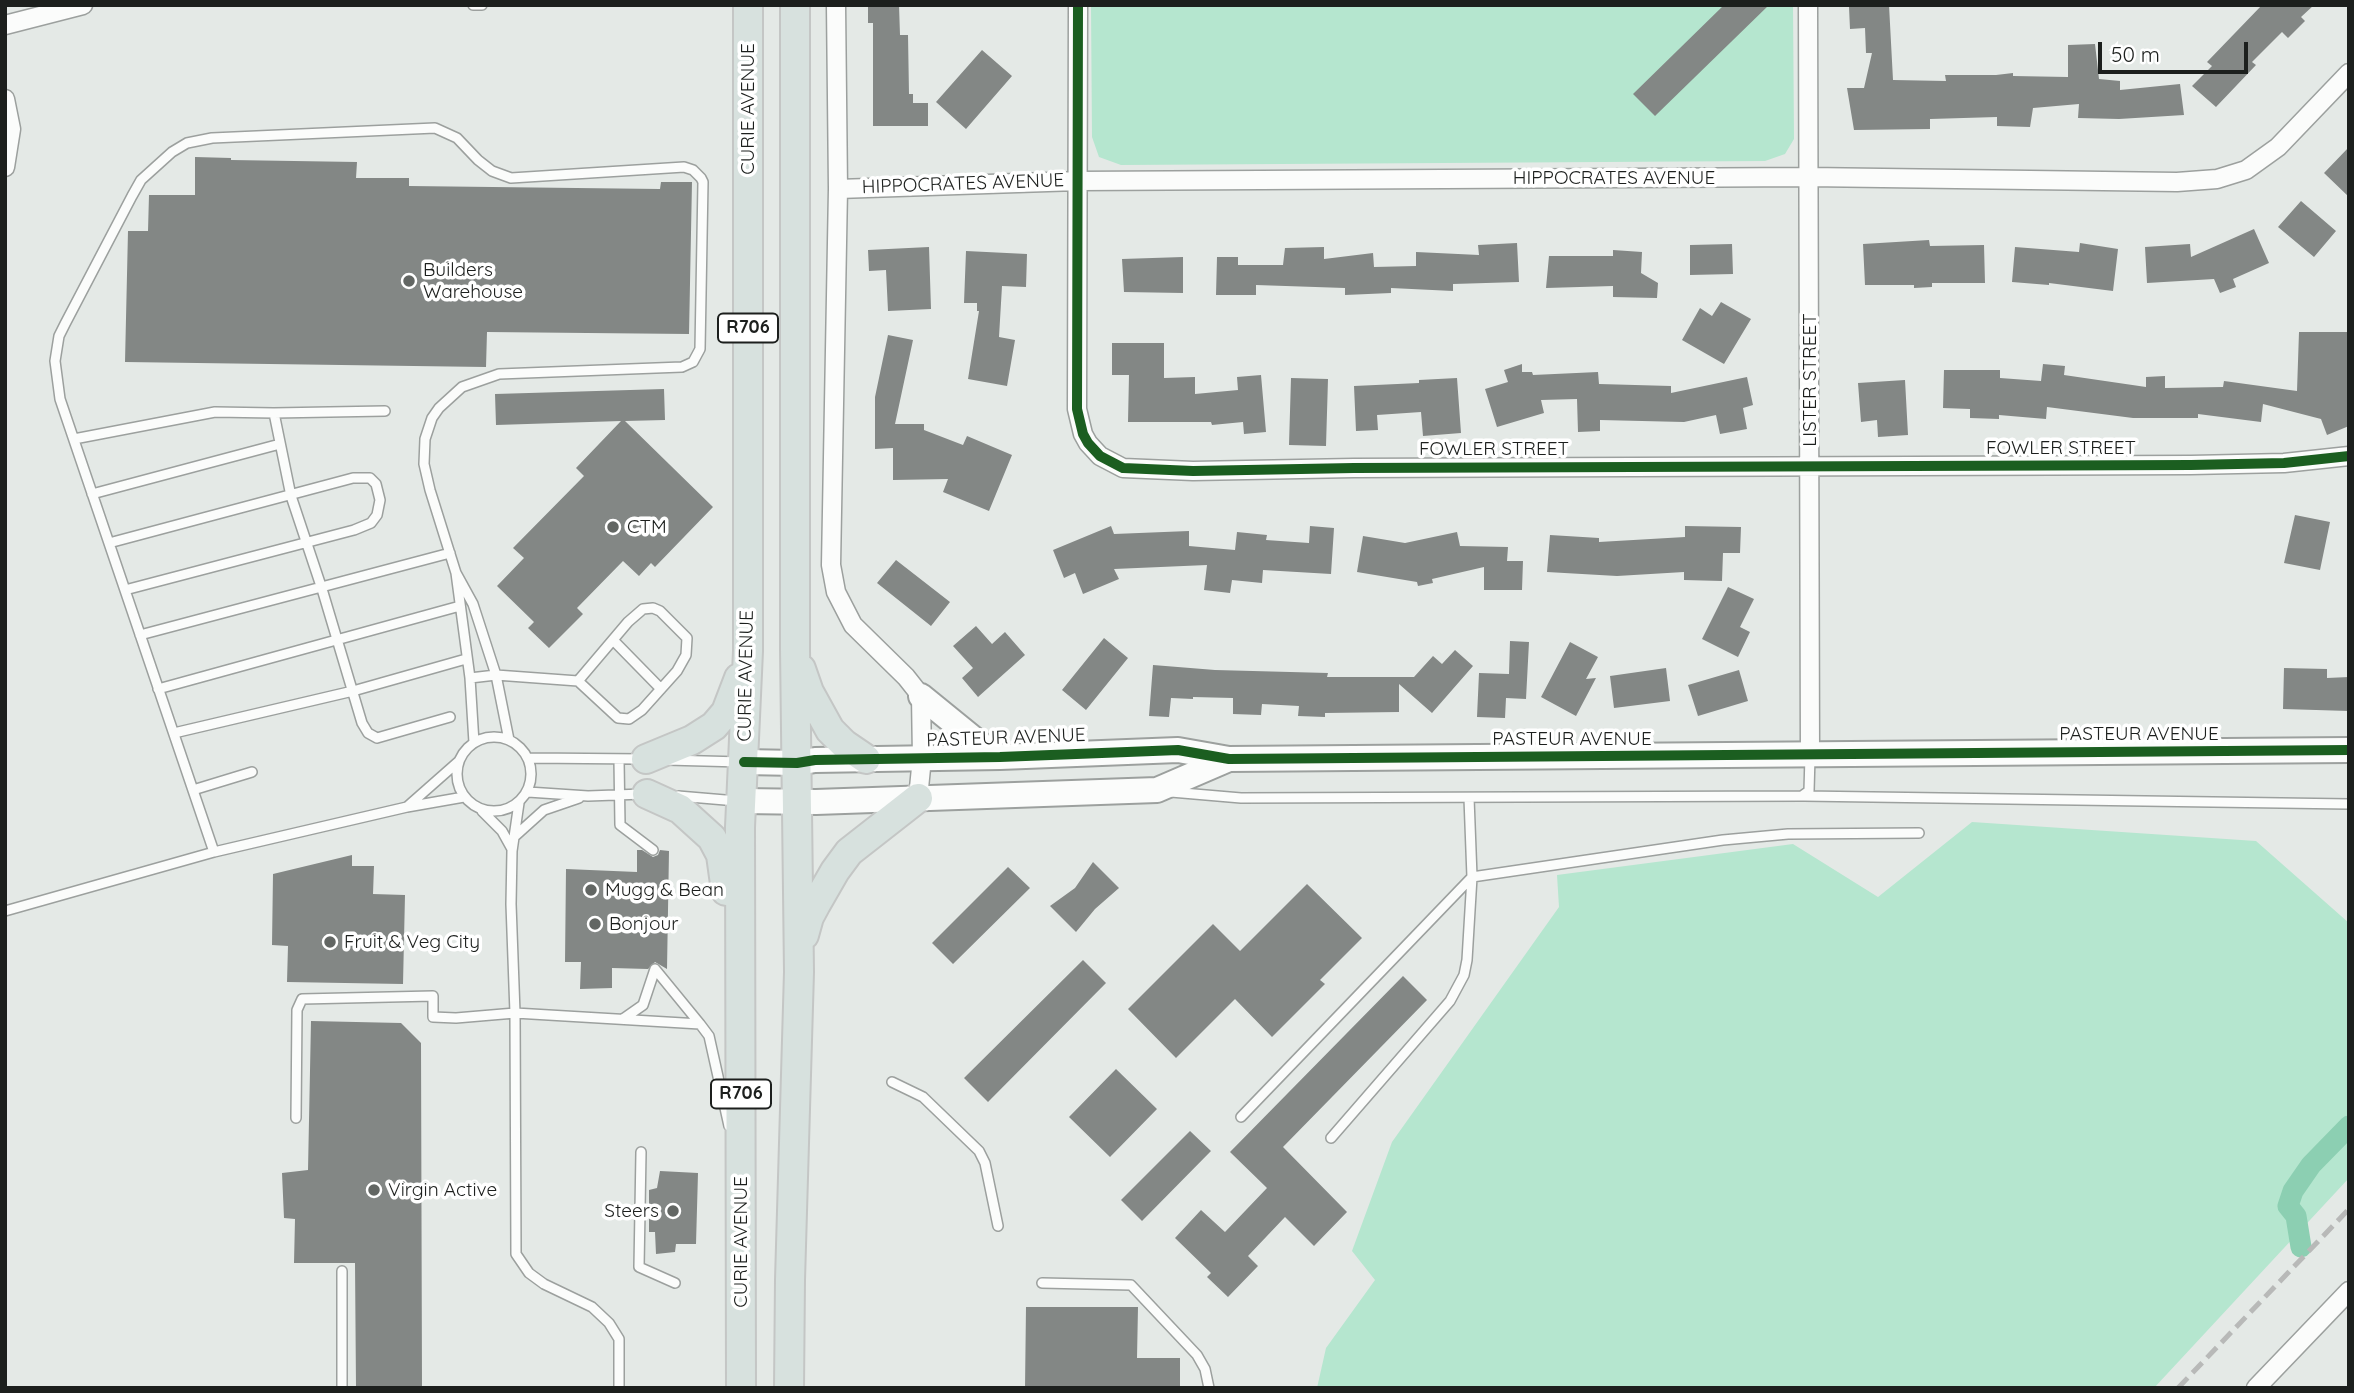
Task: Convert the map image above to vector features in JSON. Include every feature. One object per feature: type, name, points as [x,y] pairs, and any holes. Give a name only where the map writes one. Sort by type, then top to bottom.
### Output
[{"type":"main road","name":"CURIE AVENUE","points":[[741,1388],[740,827],[748,651],[748,5]]},
{"type":"main road","name":"R706","points":[[789,1388],[799,972],[795,649],[795,5]]},
{"type":"main road","points":[[795,649],[809,692],[830,730],[844,744],[866,759]]},
{"type":"main road","points":[[633,760],[692,740],[721,719],[731,702],[748,651]]},
{"type":"main road","points":[[647,794],[680,809],[718,846],[723,864],[730,939],[741,1009]]},
{"type":"main road","points":[[799,972],[806,928],[835,871],[860,843],[918,798]]},
{"type":"street","points":[[5,25],[83,5]]},
{"type":"street","points":[[836,5],[838,189],[832,578],[841,606],[853,625],[906,677],[921,696],[1000,757]]},
{"type":"street","name":"FOWLER STREET","points":[[1078,5],[1079,421],[1083,434],[1100,456],[1124,468],[1193,471],[1422,467],[2271,463],[2349,456]]},
{"type":"street","name":"LISTER STREET","points":[[1808,5],[1810,754]]},
{"type":"street","name":"HIPPOCRATES AVENUE","points":[[838,189],[1078,181],[1809,177],[2177,182],[2217,179],[2246,170],[2278,147],[2349,72]]},
{"type":"street","points":[[5,99],[11,129],[5,167]]},
{"type":"street","points":[[918,798],[922,758],[921,696]]},
{"type":"street","name":"PASTEUR AVENUE","points":[[744,762],[797,763],[1178,750],[1229,759],[2349,750]]},
{"type":"street","name":"PASTEUR AVENUE","points":[[743,801],[816,802],[1157,790],[1229,759]]},
{"type":"street","points":[[2256,1388],[2349,1291]]},
{"type":"lane","points":[[473,5],[482,5]]},
{"type":"lane","points":[[214,852],[60,399],[55,361],[59,336],[141,180],[158,162],[187,143],[212,138],[435,128],[457,138],[492,170],[511,178],[684,167],[693,170],[703,182],[700,349],[697,359],[682,367],[499,374],[462,387],[432,418],[425,447],[427,480],[456,573],[470,678],[474,743]]},
{"type":"lane","points":[[74,439],[215,412],[385,411]]},
{"type":"lane","points":[[274,413],[292,496],[362,723],[368,733],[377,738],[450,718]]},
{"type":"lane","points":[[92,494],[280,444]]},
{"type":"lane","points":[[109,544],[353,478],[370,478],[376,484],[380,500],[377,515],[370,523],[354,530],[125,590]]},
{"type":"lane","points":[[140,635],[450,554]]},
{"type":"lane","points":[[456,573],[473,604],[496,675],[509,740]]},
{"type":"lane","points":[[158,689],[460,606]]},
{"type":"lane","points":[[470,678],[496,675],[578,681],[618,718],[629,719],[642,710],[677,671],[686,655],[687,638],[660,611],[653,608],[643,609],[578,681]]},
{"type":"lane","points":[[613,640],[661,689]]},
{"type":"lane","points":[[174,733],[353,691],[466,659]]},
{"type":"lane","points":[[481,810],[507,810],[519,803],[528,792],[532,775],[529,758],[521,747],[509,740],[485,738],[474,743],[465,750],[457,773],[458,786],[464,797],[502,831],[512,851]]},
{"type":"lane","points":[[1802,796],[1809,792],[1810,754]]},
{"type":"lane","points":[[529,758],[744,762]]},
{"type":"lane","points":[[633,760],[619,795],[620,825],[653,850]]},
{"type":"lane","points":[[407,807],[459,761]]},
{"type":"lane","points":[[193,790],[252,772]]},
{"type":"lane","points":[[1157,790],[1241,798],[1802,796],[2349,804]]},
{"type":"lane","points":[[528,792],[588,796],[647,794],[743,801]]},
{"type":"lane","points":[[514,837],[544,810],[588,796]]},
{"type":"lane","points":[[5,911],[214,852],[407,807],[464,797]]},
{"type":"lane","points":[[1331,1138],[1450,1001],[1464,975],[1472,877],[1469,798]]},
{"type":"lane","points":[[519,803],[512,851],[511,904],[516,1254],[529,1273],[544,1284],[592,1307],[609,1323],[619,1339],[619,1388]]},
{"type":"lane","points":[[1241,1117],[1472,877],[1723,840],[1788,834],[1919,832]]},
{"type":"lane","points":[[623,1019],[643,1005],[656,969],[709,1036],[742,1174]]},
{"type":"lane","points":[[296,1118],[297,1010],[302,999],[433,996],[433,1017],[456,1018],[514,1013],[700,1024]]},
{"type":"lane","points":[[892,1082],[923,1097],[979,1151],[985,1163],[998,1226]]},
{"type":"lane","points":[[641,1152],[639,1267],[675,1283]]},
{"type":"lane","points":[[342,1271],[342,1388]]},
{"type":"lane","points":[[1042,1283],[1131,1285],[1197,1355],[1205,1369],[1209,1388]]},
{"type":"green space","points":[[1091,5],[1793,5],[1794,139],[1785,154],[1765,161],[1121,165],[1099,157],[1092,137]]},
{"type":"green space","points":[[1972,822],[2256,841],[2349,923],[2349,1178],[2154,1388],[1317,1388],[1326,1348],[1375,1280],[1352,1251],[1392,1142],[1559,907],[1557,875],[1793,844],[1878,897]]},
{"type":"building","points":[[868,5],[899,5],[900,35],[908,35],[909,94],[913,94],[913,103],[928,103],[928,126],[873,126],[873,23],[868,23]]},
{"type":"building","points":[[1724,5],[1769,5],[1655,116],[1633,94]]},
{"type":"building","points":[[1889,5],[1893,80],[1946,81],[1945,75],[2013,73],[2013,76],[2068,77],[2068,45],[2095,44],[2099,79],[2120,81],[2120,90],[2180,84],[2184,115],[2119,119],[2078,118],[2079,104],[2033,108],[2030,127],[1997,126],[1997,117],[1930,119],[1930,129],[1854,130],[1847,88],[1864,88],[1872,53],[1866,53],[1865,28],[1850,29],[1849,7]]},
{"type":"building","points":[[2262,5],[2314,5],[2301,17],[2305,21],[2288,38],[2282,32],[2252,62],[2256,65],[2216,107],[2192,86],[2212,66],[2207,62]]},
{"type":"building","points":[[982,50],[1012,76],[966,129],[936,102]]},
{"type":"building","points":[[2349,147],[2349,197],[2324,173]]},
{"type":"building","name":"Builders Warehouse","points":[[195,157],[357,162],[356,178],[409,178],[409,186],[660,189],[661,182],[692,182],[689,334],[487,332],[486,367],[125,362],[128,231],[148,231],[149,195],[195,195]]},
{"type":"building","points":[[2301,201],[2336,231],[2314,257],[2278,227]]},
{"type":"building","points":[[2254,229],[2269,263],[2233,279],[2236,287],[2220,293],[2214,279],[2147,283],[2145,247],[2190,244],[2191,257]]},
{"type":"building","points":[[1929,240],[1930,246],[1984,245],[1985,283],[1932,283],[1932,287],[1914,288],[1914,285],[1865,285],[1863,244]]},
{"type":"building","points":[[1517,243],[1519,282],[1453,284],[1453,291],[1391,288],[1391,293],[1345,295],[1345,288],[1256,285],[1256,295],[1216,295],[1217,257],[1238,257],[1238,265],[1283,265],[1285,248],[1324,247],[1324,259],[1373,253],[1374,267],[1416,266],[1416,252],[1479,255],[1478,245]]},
{"type":"building","points":[[2080,243],[2118,249],[2113,291],[2049,283],[2012,282],[2015,247],[2079,252]]},
{"type":"building","points":[[1732,244],[1733,274],[1690,275],[1690,245]]},
{"type":"building","points":[[929,247],[931,309],[888,311],[886,270],[869,271],[868,250]]},
{"type":"building","points":[[1613,250],[1642,252],[1641,273],[1658,283],[1657,298],[1613,297],[1613,286],[1546,288],[1549,256],[1613,256]]},
{"type":"building","points":[[966,251],[1027,254],[1026,287],[1002,286],[999,337],[1015,340],[1007,386],[968,379],[979,311],[977,303],[964,303]]},
{"type":"building","points":[[1183,257],[1183,293],[1124,292],[1122,259]]},
{"type":"building","points":[[1721,302],[1751,319],[1724,364],[1682,340],[1700,308],[1712,316]]},
{"type":"building","points":[[2299,332],[2349,332],[2349,426],[2327,435],[2321,419],[2263,404],[2261,422],[2198,414],[2198,418],[2133,418],[2047,407],[2046,419],[1999,415],[1999,419],[1970,418],[1970,409],[1943,408],[1944,370],[2000,370],[2000,378],[2041,381],[2043,364],[2065,366],[2064,375],[2146,387],[2146,377],[2165,376],[2165,388],[2223,387],[2224,381],[2297,391]]},
{"type":"building","points":[[888,335],[913,340],[895,424],[924,424],[924,430],[963,445],[967,436],[1012,455],[989,511],[943,492],[948,479],[893,480],[893,448],[875,449],[875,397]]},
{"type":"building","points":[[1112,343],[1164,343],[1164,378],[1195,377],[1195,394],[1238,390],[1237,377],[1261,375],[1266,432],[1244,434],[1243,422],[1212,425],[1211,422],[1128,422],[1129,375],[1112,375]]},
{"type":"building","points":[[1522,364],[1522,372],[1532,372],[1533,375],[1598,372],[1599,384],[1671,386],[1671,393],[1747,377],[1753,405],[1743,408],[1747,429],[1720,434],[1716,415],[1684,422],[1600,420],[1600,431],[1578,432],[1577,399],[1541,400],[1544,413],[1497,427],[1485,389],[1508,382],[1504,370]]},
{"type":"building","points":[[1291,378],[1328,379],[1326,446],[1289,445]]},
{"type":"building","points":[[1457,378],[1461,433],[1423,436],[1421,412],[1377,415],[1378,430],[1356,431],[1354,386]]},
{"type":"building","points":[[1905,380],[1908,435],[1878,437],[1877,420],[1861,422],[1858,383]]},
{"type":"building","name":"CTM","points":[[664,389],[665,420],[625,421],[713,507],[655,567],[651,563],[639,576],[623,561],[577,608],[583,614],[549,648],[528,628],[534,622],[497,586],[524,558],[513,548],[584,476],[576,468],[621,421],[496,425],[495,394]]},
{"type":"building","points":[[2295,515],[2330,522],[2320,570],[2284,563]]},
{"type":"building","points":[[1111,526],[1114,534],[1189,531],[1189,546],[1235,550],[1237,532],[1267,535],[1266,540],[1309,543],[1310,526],[1334,528],[1331,574],[1263,570],[1262,583],[1232,580],[1230,593],[1204,590],[1207,565],[1114,569],[1119,579],[1083,594],[1075,573],[1064,578],[1053,550]]},
{"type":"building","points":[[1685,526],[1741,527],[1740,553],[1723,553],[1722,581],[1684,580],[1684,572],[1617,576],[1547,572],[1550,535],[1599,538],[1599,542],[1685,537]]},
{"type":"building","points":[[1457,532],[1460,546],[1508,547],[1507,561],[1523,561],[1522,590],[1484,590],[1484,567],[1432,579],[1433,583],[1418,586],[1417,582],[1357,572],[1363,536],[1405,543]]},
{"type":"building","points":[[896,560],[950,602],[931,626],[877,583]]},
{"type":"building","points":[[1728,587],[1754,599],[1740,627],[1750,632],[1738,657],[1702,639]]},
{"type":"building","points":[[976,626],[992,644],[1005,632],[1025,655],[978,697],[962,678],[973,668],[953,646]]},
{"type":"building","points":[[1104,638],[1128,658],[1086,710],[1062,690]]},
{"type":"building","points":[[1510,641],[1529,642],[1526,699],[1506,698],[1505,718],[1477,717],[1479,673],[1509,674]]},
{"type":"building","points":[[1570,642],[1598,657],[1586,679],[1596,678],[1576,716],[1541,697]]},
{"type":"building","points":[[1455,650],[1473,666],[1432,713],[1399,684],[1399,712],[1298,716],[1299,706],[1262,704],[1261,715],[1233,714],[1233,698],[1193,697],[1171,698],[1169,717],[1149,716],[1153,665],[1215,670],[1328,673],[1327,677],[1414,677],[1433,656],[1442,664]]},
{"type":"building","points":[[1666,668],[1670,701],[1614,708],[1610,676]]},
{"type":"building","points":[[2284,668],[2327,669],[2327,678],[2349,677],[2349,711],[2283,709]]},
{"type":"building","points":[[1739,670],[1748,701],[1698,716],[1688,685]]},
{"type":"building","points":[[637,850],[653,857],[658,855],[660,850],[669,851],[667,969],[655,962],[648,969],[612,968],[612,988],[580,989],[581,962],[565,962],[566,869],[637,872]]},
{"type":"building","points":[[352,855],[352,866],[374,866],[373,894],[405,895],[403,984],[287,982],[288,946],[272,945],[273,874]]},
{"type":"building","points":[[1093,862],[1119,888],[1095,909],[1076,932],[1050,906],[1075,888]]},
{"type":"building","points":[[1008,867],[1030,888],[953,964],[932,943]]},
{"type":"building","points":[[1307,884],[1362,938],[1320,980],[1325,984],[1272,1037],[1235,999],[1176,1058],[1128,1009],[1213,924],[1240,951]]},
{"type":"building","points":[[1083,960],[1106,983],[988,1102],[964,1078]]},
{"type":"building","points":[[1403,976],[1427,1000],[1283,1147],[1347,1212],[1314,1246],[1285,1217],[1248,1256],[1258,1266],[1228,1297],[1207,1277],[1211,1273],[1175,1238],[1201,1210],[1225,1232],[1267,1188],[1230,1152]]},
{"type":"building","points":[[311,1021],[401,1023],[421,1043],[422,1388],[356,1388],[355,1263],[294,1263],[295,1219],[284,1218],[282,1173],[308,1170]]},
{"type":"building","points":[[1116,1069],[1157,1109],[1110,1157],[1069,1117]]},
{"type":"building","points":[[1190,1131],[1211,1151],[1142,1221],[1121,1200]]},
{"type":"building","name":"Steers","points":[[660,1171],[698,1173],[696,1244],[676,1244],[675,1252],[656,1254],[655,1232],[649,1232],[649,1190],[657,1188]]},
{"type":"building","points":[[1026,1307],[1138,1307],[1137,1358],[1180,1358],[1180,1388],[1025,1388]]},
{"type":"waterway","points":[[2301,1247],[2296,1216],[2288,1206],[2293,1191],[2311,1165],[2349,1126]]},
{"type":"railway","points":[[2178,1388],[2349,1209]]},
{"type":"cycle path","points":[[1078,5],[1077,409],[1088,443],[1100,456],[1123,468],[1193,471],[2191,465],[2284,463],[2349,456]]},
{"type":"cycle path","points":[[744,762],[797,763],[815,760],[1178,750],[1229,759],[2349,750]]},
{"type":"place","name":"Builders Warehouse","points":[[409,281]]},
{"type":"place","name":"CTM","points":[[613,527]]},
{"type":"place","name":"Mugg & Bean","points":[[591,890]]},
{"type":"place","name":"Bonjour","points":[[595,924]]},
{"type":"place","name":"Fruit & Veg City","points":[[330,942]]},
{"type":"place","name":"Virgin Active","points":[[374,1190]]},
{"type":"place","name":"Steers","points":[[673,1211]]}]
